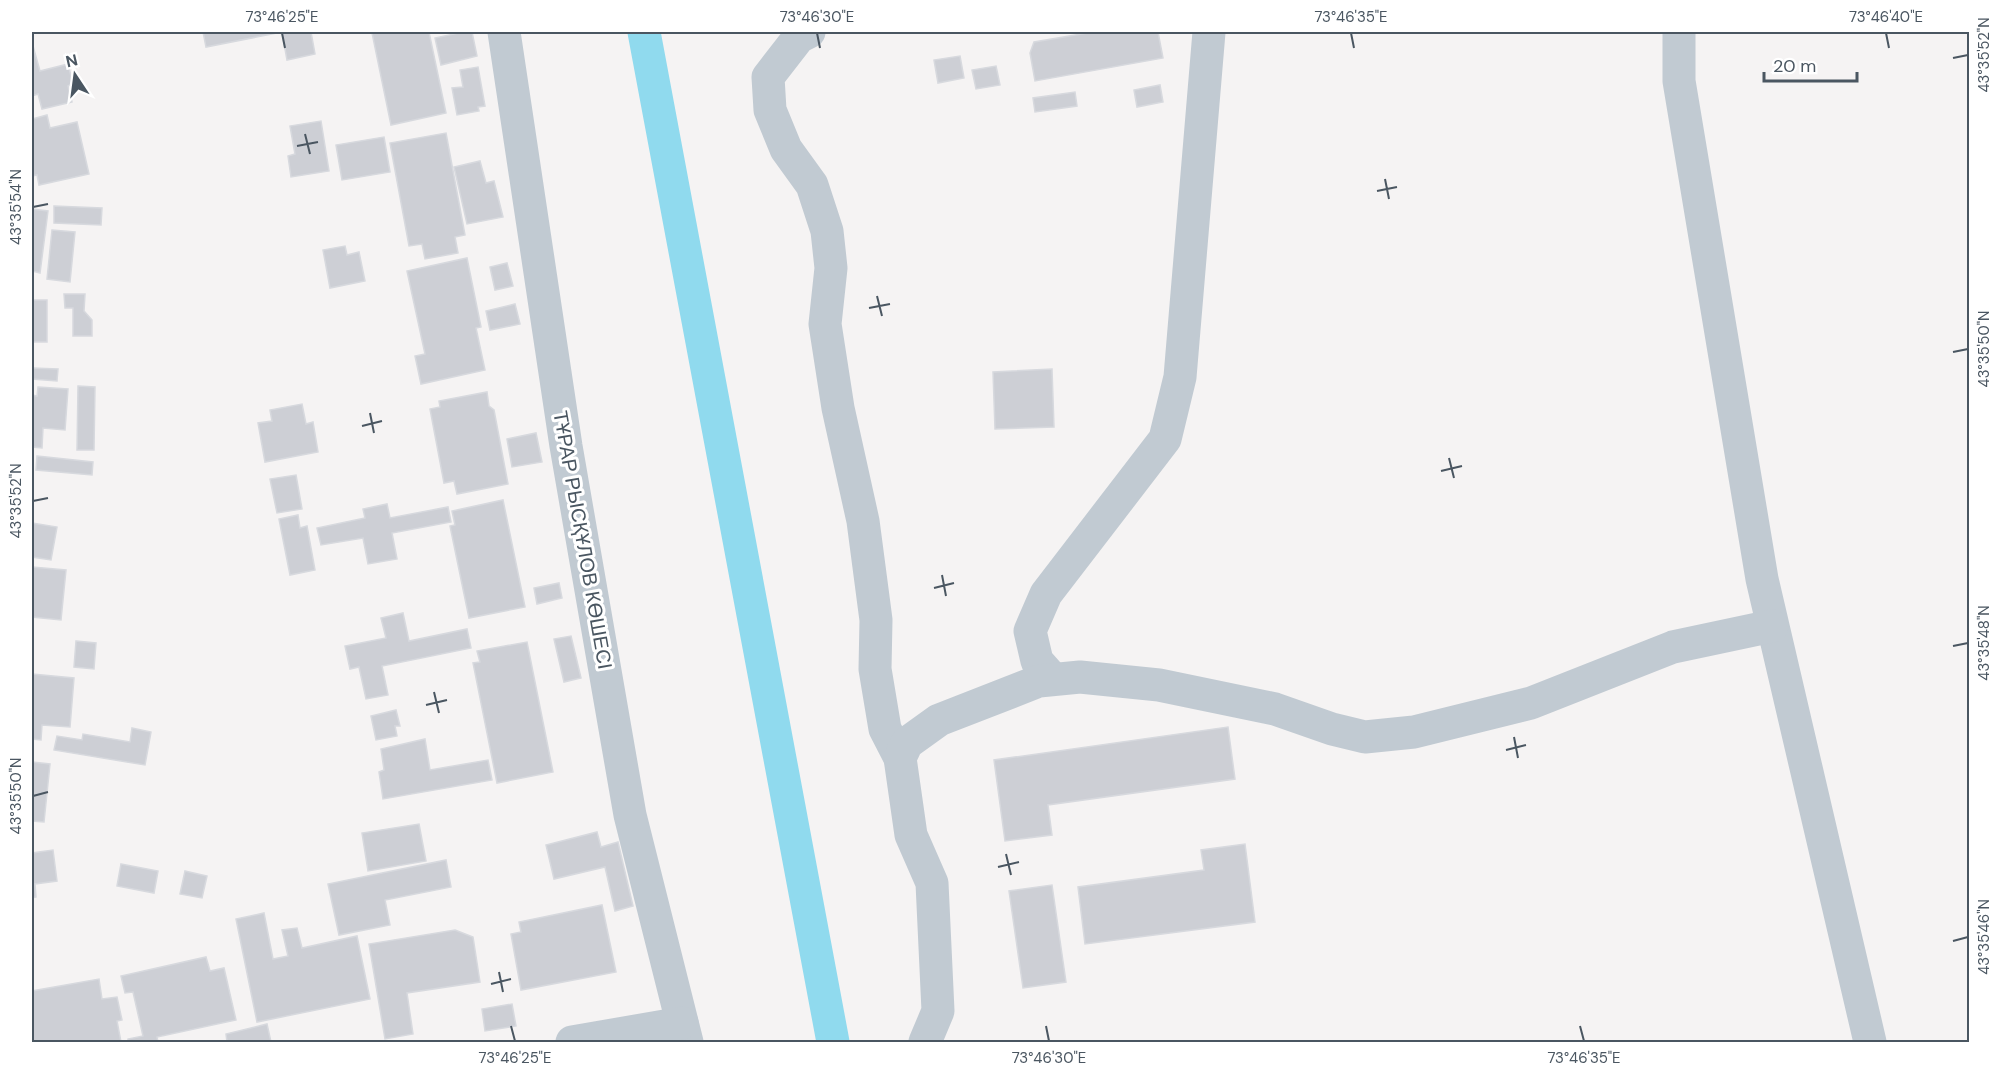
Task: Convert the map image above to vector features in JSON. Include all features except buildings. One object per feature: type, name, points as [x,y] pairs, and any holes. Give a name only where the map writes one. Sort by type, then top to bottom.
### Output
[{"type":"street","name":"ТҰРАР РЫСҚҰЛОВ КӨШЕСІ","points":[[504,32],[566,446],[630,815],[685,1033]]},
{"type":"street","points":[[809,32],[799,37],[768,77],[770,110],[786,148],[812,185],[826,231],[831,268],[825,324],[838,408],[863,521],[876,620],[875,669],[885,729],[900,758],[911,835],[932,883],[938,1011],[925,1042]]},
{"type":"street","points":[[1053,679],[1036,661],[1030,631],[1046,594],[1165,439],[1180,377],[1209,32]]},
{"type":"street","points":[[1679,32],[1681,93],[1762,579],[1870,1042]]},
{"type":"street","points":[[900,758],[907,743],[939,720],[1039,681],[1080,677],[1159,685],[1275,709],[1332,729],[1365,737],[1414,732],[1531,703],[1673,647],[1772,626]]},
{"type":"street","points":[[572,1042],[685,1033]]},
{"type":"waterway","points":[[644,32],[833,1042]]}]
